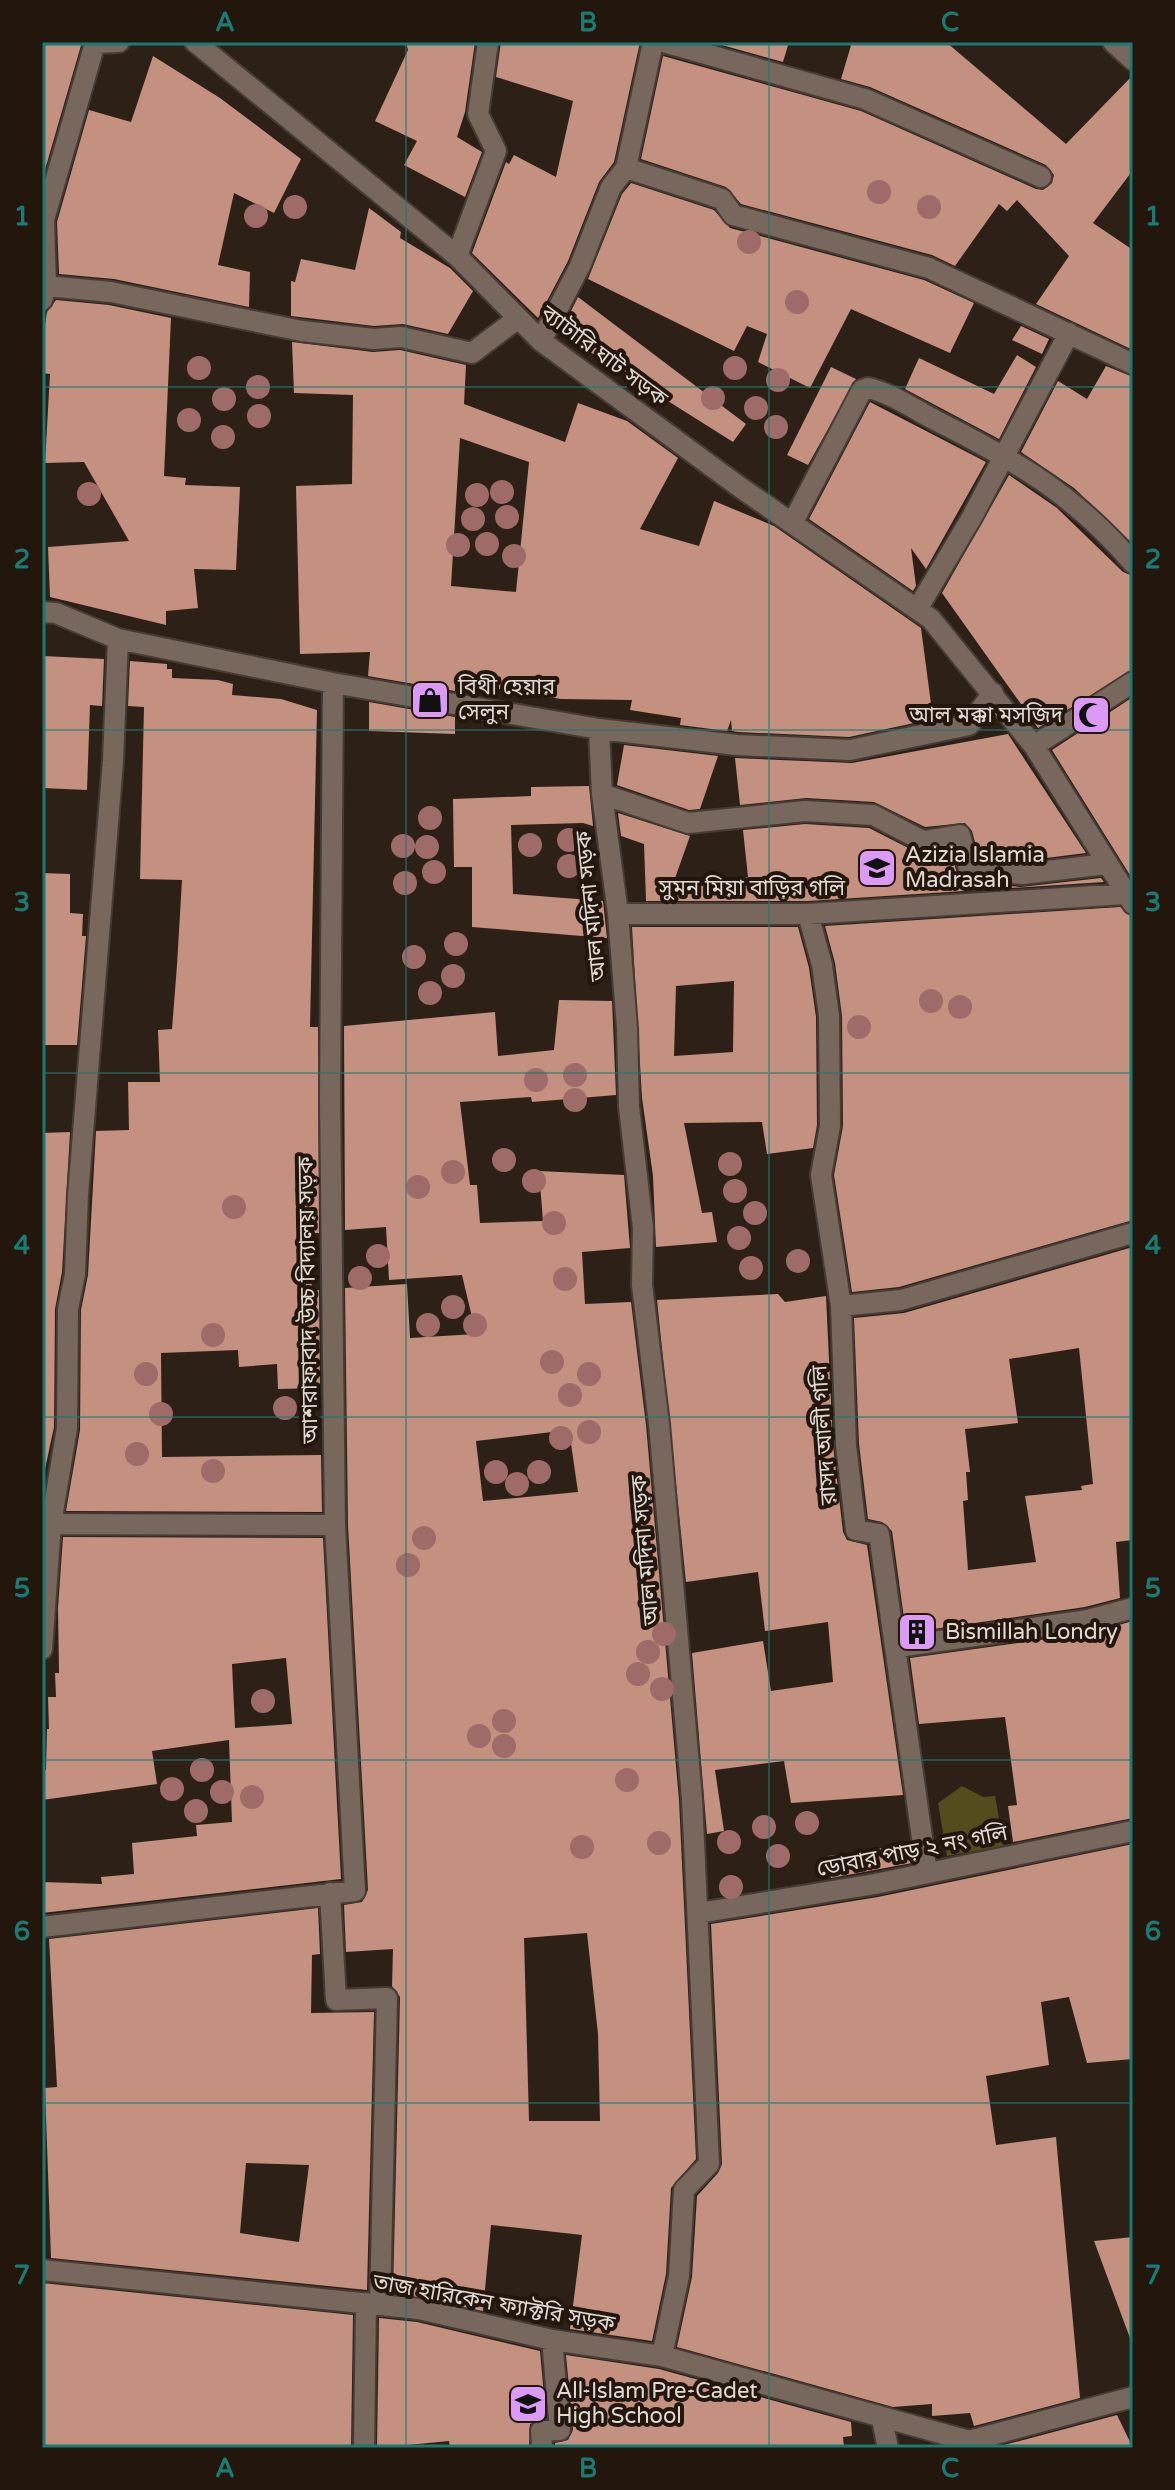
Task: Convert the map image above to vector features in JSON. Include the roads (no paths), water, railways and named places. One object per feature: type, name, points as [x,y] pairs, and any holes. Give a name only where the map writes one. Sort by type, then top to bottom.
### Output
[{"type":"street","points":[[119,42],[95,43],[44,220],[44,293],[111,292],[302,331],[374,339],[401,337],[472,353],[517,319]]},
{"type":"street","name":"ব্যাটারি ঘাট সড়ক","points":[[195,42],[457,256],[541,341],[858,571],[918,608],[993,693],[1034,746],[1129,899]]},
{"type":"street","points":[[457,256],[496,151],[478,114],[488,42]]},
{"type":"street","points":[[541,341],[580,266],[611,187],[626,168],[653,42]]},
{"type":"street","points":[[663,42],[865,99],[1041,177]]},
{"type":"street","points":[[1113,42],[1133,60]]},
{"type":"street","points":[[626,168],[722,199],[733,215],[929,268],[1133,364]]},
{"type":"street","points":[[918,608],[1006,455],[1069,333]]},
{"type":"street","points":[[793,522],[862,390],[868,388],[1006,455],[1048,482],[1103,528],[1133,563]]},
{"type":"street","points":[[42,612],[56,613],[118,639],[333,683],[599,729],[737,745],[850,750],[969,725],[993,693]]},
{"type":"street","points":[[42,1649],[46,1524],[67,1428],[68,1309],[75,1274],[78,1195],[113,761],[118,639]]},
{"type":"street","points":[[1034,746],[1133,682]]},
{"type":"street","name":"আশরাফাবাদ উচ্চ বিদ্যালয় সড়ক","points":[[330,1893],[355,1891],[335,1525],[330,1100],[333,683]]},
{"type":"street","name":"আল মদিনা সড়ক","points":[[599,729],[602,794],[618,914],[629,1107],[643,1228],[642,1285],[659,1424],[699,1913],[709,2164],[684,2190],[679,2276],[662,2356]]},
{"type":"street","points":[[602,794],[688,823],[805,811],[873,815],[923,841],[960,835],[969,869],[1022,874],[1107,864]]},
{"type":"street","name":"সুমন মিয়া বাড়ির গলি","points":[[618,914],[808,914],[1129,899]]},
{"type":"street","name":"রাসদ আলী গলি","points":[[808,914],[822,965],[829,1016],[830,1126],[821,1175],[841,1306],[846,1445],[856,1530],[879,1534],[898,1647],[927,1873]]},
{"type":"street","points":[[841,1306],[901,1300],[1133,1233]]},
{"type":"street","points":[[46,1524],[335,1525]]},
{"type":"street","points":[[898,1647],[1088,1620],[1133,1608]]},
{"type":"street","name":"ডোবার পাড় ২ নং গলি","points":[[699,1913],[927,1873],[1133,1831]]},
{"type":"street","points":[[42,1927],[330,1893],[336,2000],[387,1998],[364,2448]]},
{"type":"street","name":"তাজ হারিকেন ফ্যাক্টরি সড়ক","points":[[42,2270],[419,2309],[552,2340],[662,2356],[882,2420],[969,2441],[1133,2397]]},
{"type":"street","points":[[542,2448],[541,2431],[560,2430],[552,2340]]},
{"type":"street","points":[[882,2420],[888,2448]]},
{"type":"place","name":"বিথী হেয়ার সেলুন","points":[[430,700]]},
{"type":"place","name":"আল মক্কা মসজিদ","points":[[1091,715]]},
{"type":"place","name":"Azizia Islamia Madrasah","points":[[877,868]]},
{"type":"place","name":"Bismillah Londry","points":[[917,1632]]},
{"type":"place","name":"All-Islam Pre-Cadet High School","points":[[528,2404]]}]
